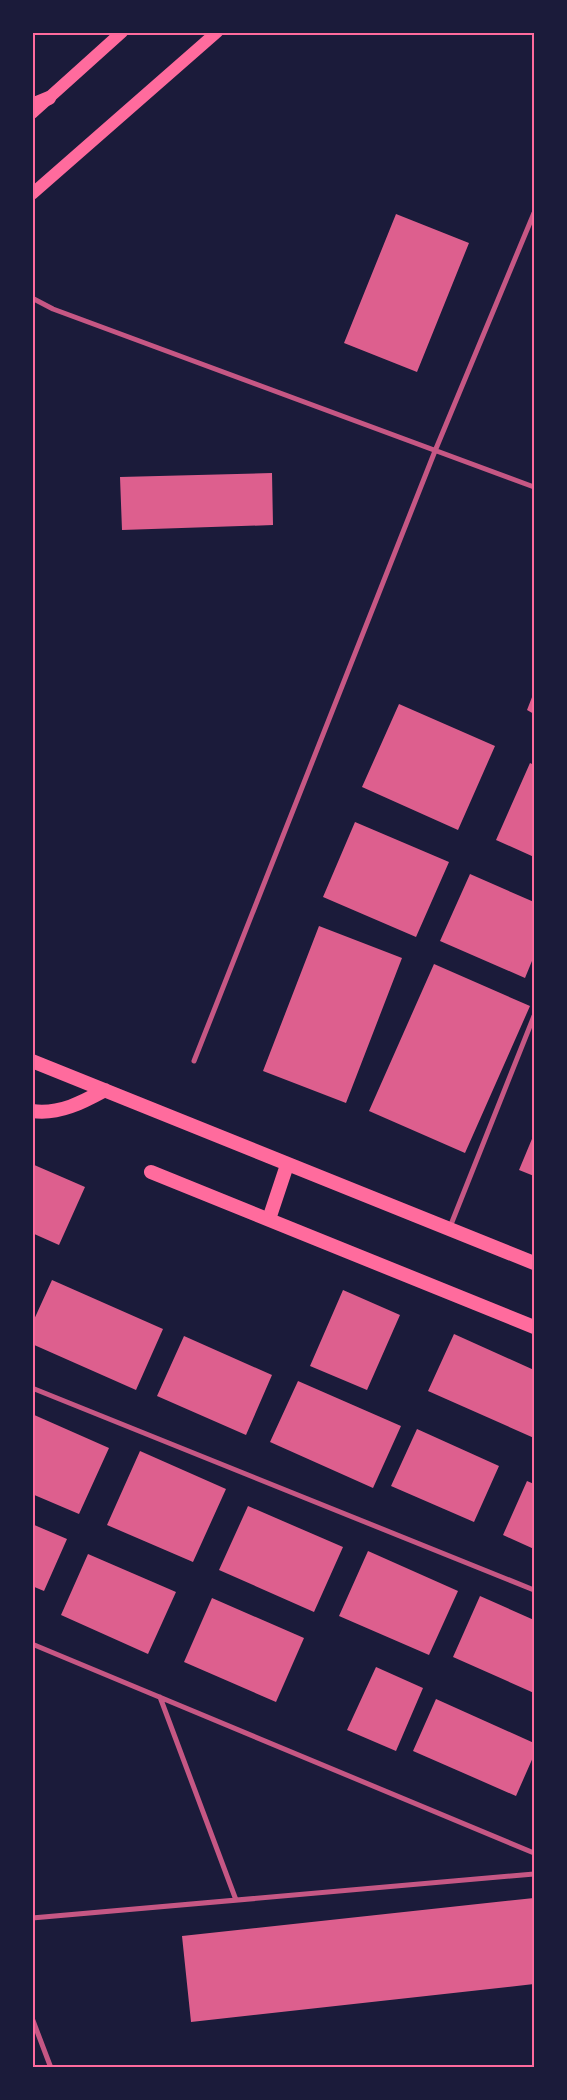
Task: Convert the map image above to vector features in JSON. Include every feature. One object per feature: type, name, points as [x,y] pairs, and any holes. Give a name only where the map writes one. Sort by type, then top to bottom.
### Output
[{"type":"highway","points":[[32,105],[49,98]]},
{"type":"highway","points":[[32,1061],[534,1264]]},
{"type":"highway","points":[[32,1111],[42,1112],[76,1106],[105,1090]]},
{"type":"highway","points":[[269,1219],[287,1165]]},
{"type":"highway","points":[[151,1172],[534,1327]]},
{"type":"main road","points":[[32,113],[122,32]]},
{"type":"main road","points":[[32,194],[217,32]]},
{"type":"street","points":[[194,1061],[435,451],[534,213]]},
{"type":"street","points":[[32,298],[53,310],[534,487]]},
{"type":"street","points":[[449,1229],[534,1016]]},
{"type":"street","points":[[32,1388],[534,1590]]},
{"type":"street","points":[[32,1644],[534,1852]]},
{"type":"street","points":[[160,1696],[236,1900]]},
{"type":"street","points":[[32,1918],[534,1874]]},
{"type":"street","points":[[32,2018],[52,2068]]},
{"type":"building","points":[[396,214],[469,243],[417,372],[344,343]]},
{"type":"building","points":[[272,473],[273,525],[122,530],[120,477]]},
{"type":"building","points":[[534,692],[534,714],[527,710]]},
{"type":"building","points":[[399,704],[495,746],[458,830],[362,787]]},
{"type":"building","points":[[530,763],[534,765],[534,857],[496,840]]},
{"type":"building","points":[[355,822],[449,862],[416,937],[323,897]]},
{"type":"building","points":[[470,874],[534,902],[534,956],[525,978],[440,941]]},
{"type":"building","points":[[319,926],[402,958],[346,1103],[263,1071]]},
{"type":"building","points":[[434,964],[530,1006],[465,1153],[369,1111]]},
{"type":"building","points":[[534,1134],[534,1176],[519,1170]]},
{"type":"building","points":[[32,1164],[85,1187],[59,1245],[32,1233]]},
{"type":"building","points":[[52,1280],[163,1329],[136,1390],[32,1344],[32,1324]]},
{"type":"building","points":[[343,1290],[400,1315],[367,1390],[310,1366]]},
{"type":"building","points":[[454,1334],[534,1370],[534,1438],[428,1391]]},
{"type":"building","points":[[184,1336],[272,1375],[246,1435],[157,1396]]},
{"type":"building","points":[[298,1381],[401,1426],[373,1488],[270,1442]]},
{"type":"building","points":[[32,1414],[109,1448],[79,1514],[32,1494]]},
{"type":"building","points":[[417,1429],[499,1466],[474,1522],[391,1486]]},
{"type":"building","points":[[140,1451],[226,1489],[193,1562],[107,1525]]},
{"type":"building","points":[[527,1481],[534,1484],[534,1549],[503,1535]]},
{"type":"building","points":[[248,1506],[343,1547],[314,1612],[219,1570]]},
{"type":"building","points":[[32,1524],[67,1539],[44,1591],[32,1586]]},
{"type":"building","points":[[368,1551],[458,1591],[429,1655],[339,1616]]},
{"type":"building","points":[[88,1554],[176,1592],[148,1654],[61,1615]]},
{"type":"building","points":[[480,1596],[534,1620],[534,1693],[453,1657]]},
{"type":"building","points":[[212,1598],[304,1638],[276,1702],[184,1662]]},
{"type":"building","points":[[376,1667],[423,1688],[396,1751],[347,1730]]},
{"type":"building","points":[[436,1699],[534,1743],[534,1755],[516,1796],[413,1751]]},
{"type":"building","points":[[534,1898],[534,1984],[191,2022],[182,1936]]}]
